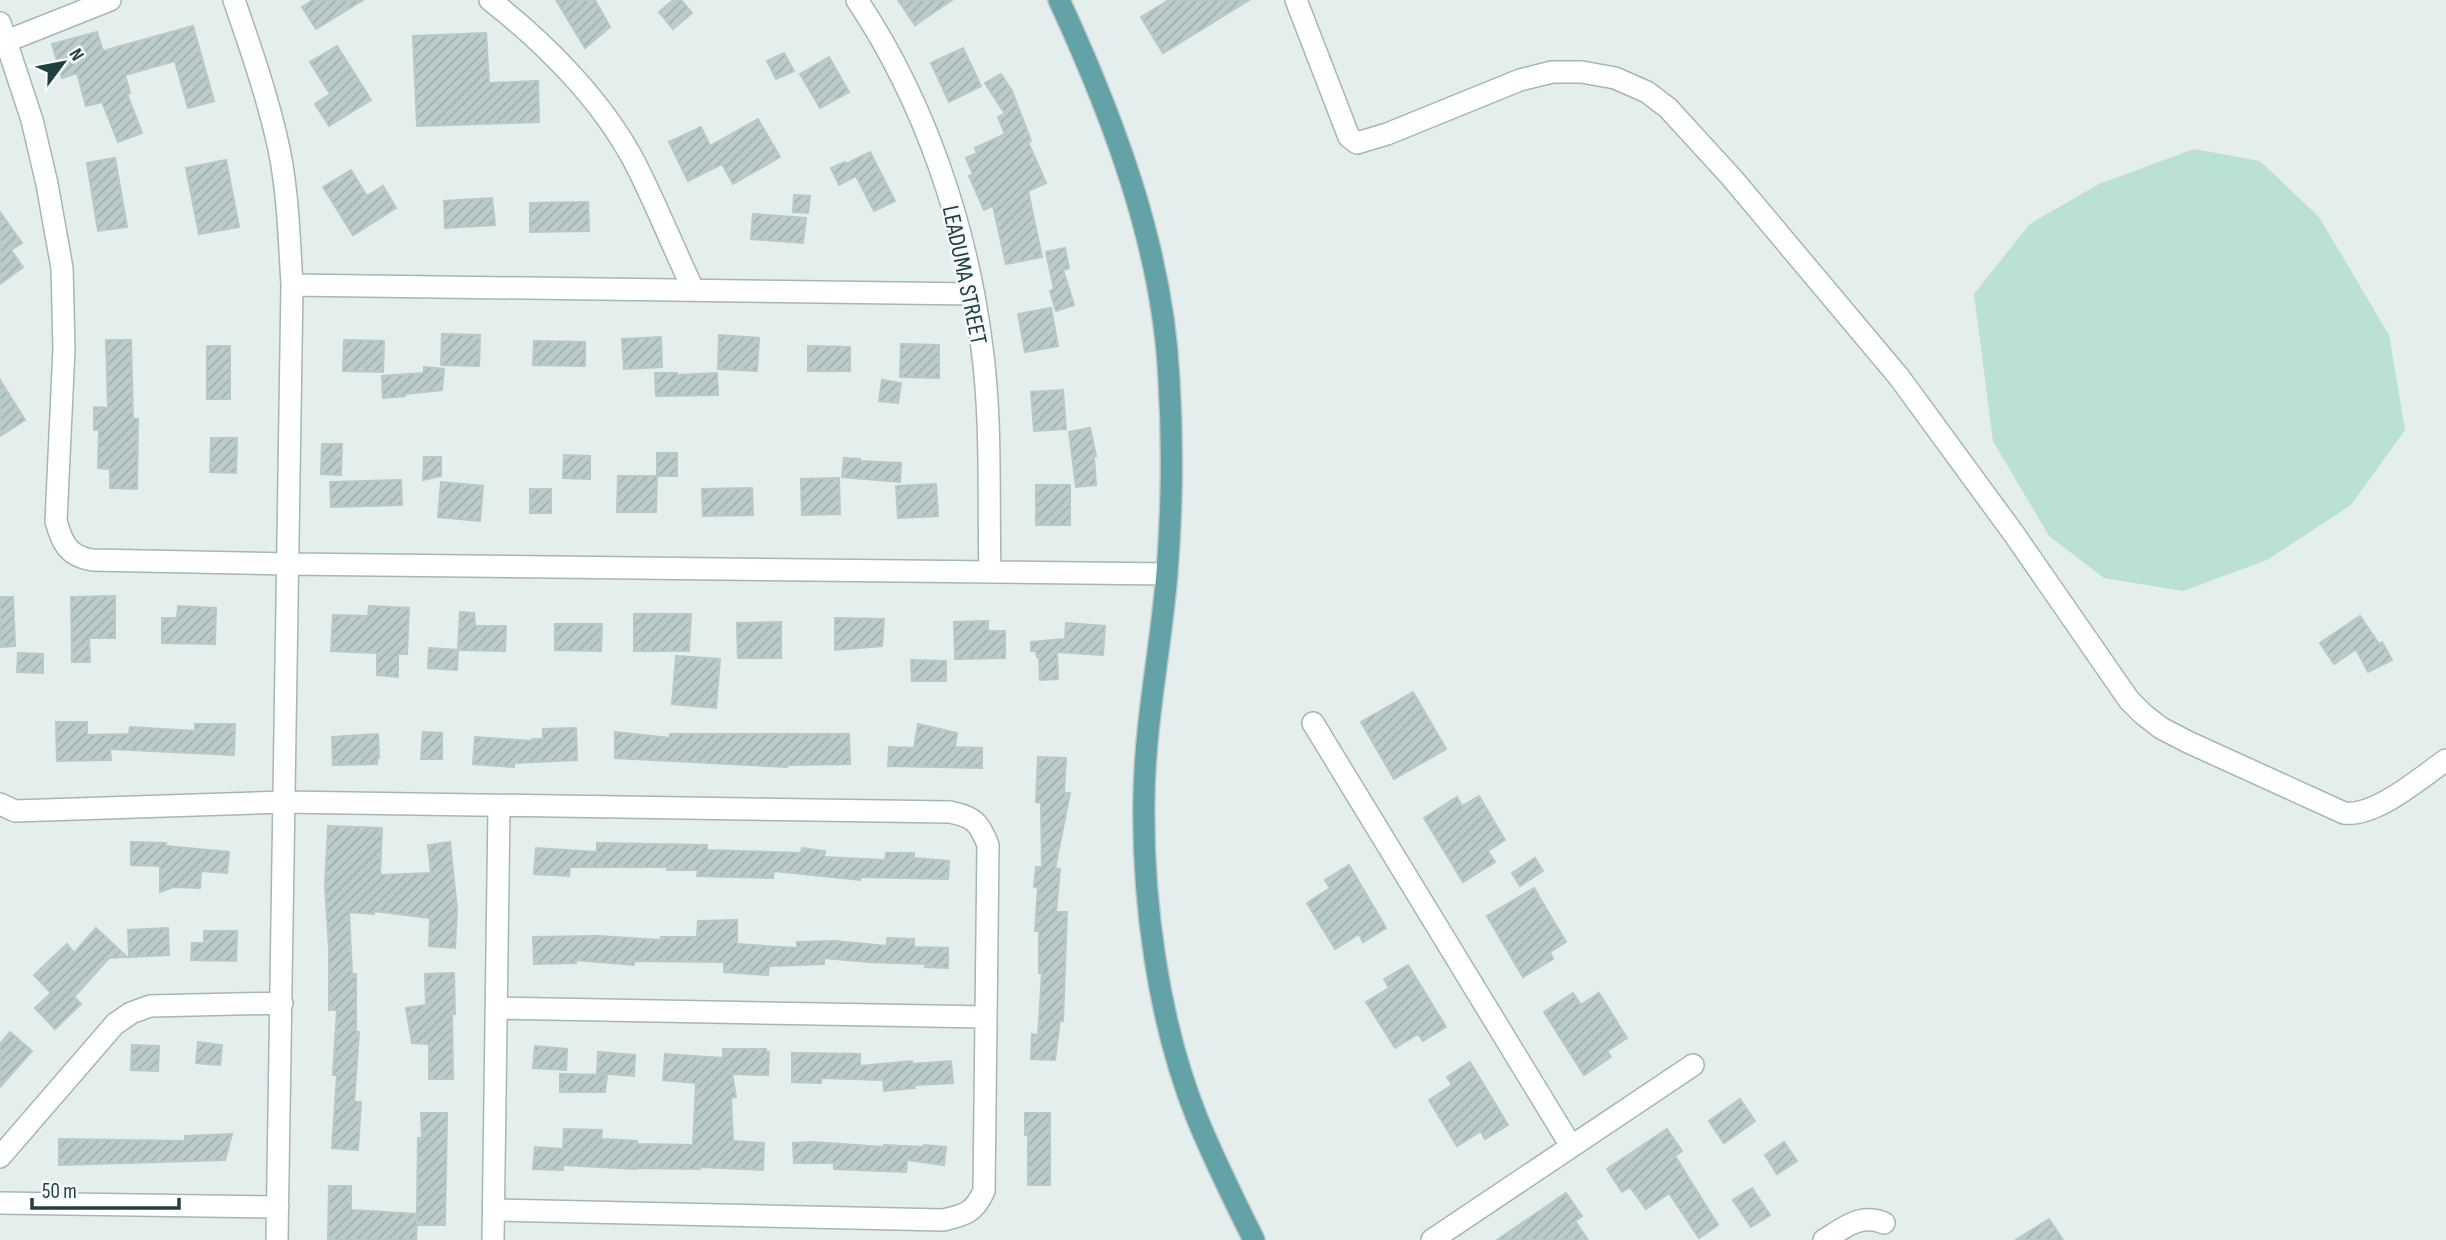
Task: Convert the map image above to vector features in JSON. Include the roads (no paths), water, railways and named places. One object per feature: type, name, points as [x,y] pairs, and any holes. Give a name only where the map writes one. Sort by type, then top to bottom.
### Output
[{"type":"main road","points":[[1061,1],[1127,169],[1143,225],[1159,300],[1169,377],[1172,477],[1167,574],[1149,719],[1144,794],[1144,860],[1153,946],[1174,1047],[1196,1115],[1254,1240]]},
{"type":"street","points":[[110,0],[4,32],[32,120],[62,268],[64,349],[57,521],[68,549],[78,557],[92,560],[289,564],[1167,574]]},
{"type":"street","points":[[234,0],[278,142],[287,198],[292,285],[278,1240]]},
{"type":"street","points":[[490,0],[539,43],[582,88],[610,123],[634,162],[693,289]]},
{"type":"street","name":"LEADUMA STREET","points":[[857,0],[903,80],[931,144],[956,218],[974,294],[987,396],[990,572]]},
{"type":"street","points":[[1296,0],[1349,137],[1357,143],[1387,134],[1521,80],[1552,72],[1583,72],[1615,78],[1647,92],[1668,108],[1732,178],[1899,377],[1951,445],[2129,699],[2161,728],[2344,813],[2353,814],[2375,807],[2446,760]]},
{"type":"street","points":[[292,285],[974,294]]},
{"type":"street","points":[[1312,723],[1572,1146]]},
{"type":"street","points":[[0,804],[15,811],[285,802],[950,812],[968,816],[980,826],[988,845],[984,1191],[977,1206],[962,1216],[943,1220],[494,1210]]},
{"type":"street","points":[[493,1240],[499,806]]},
{"type":"street","points":[[0,1157],[115,1024],[131,1013],[150,1006],[282,1003]]},
{"type":"street","points":[[496,1009],[986,1017]]},
{"type":"street","points":[[1432,1240],[1693,1065]]},
{"type":"street","points":[[0,1203],[278,1207]]},
{"type":"street","points":[[1824,1240],[1861,1220],[1873,1218],[1884,1223]]}]
